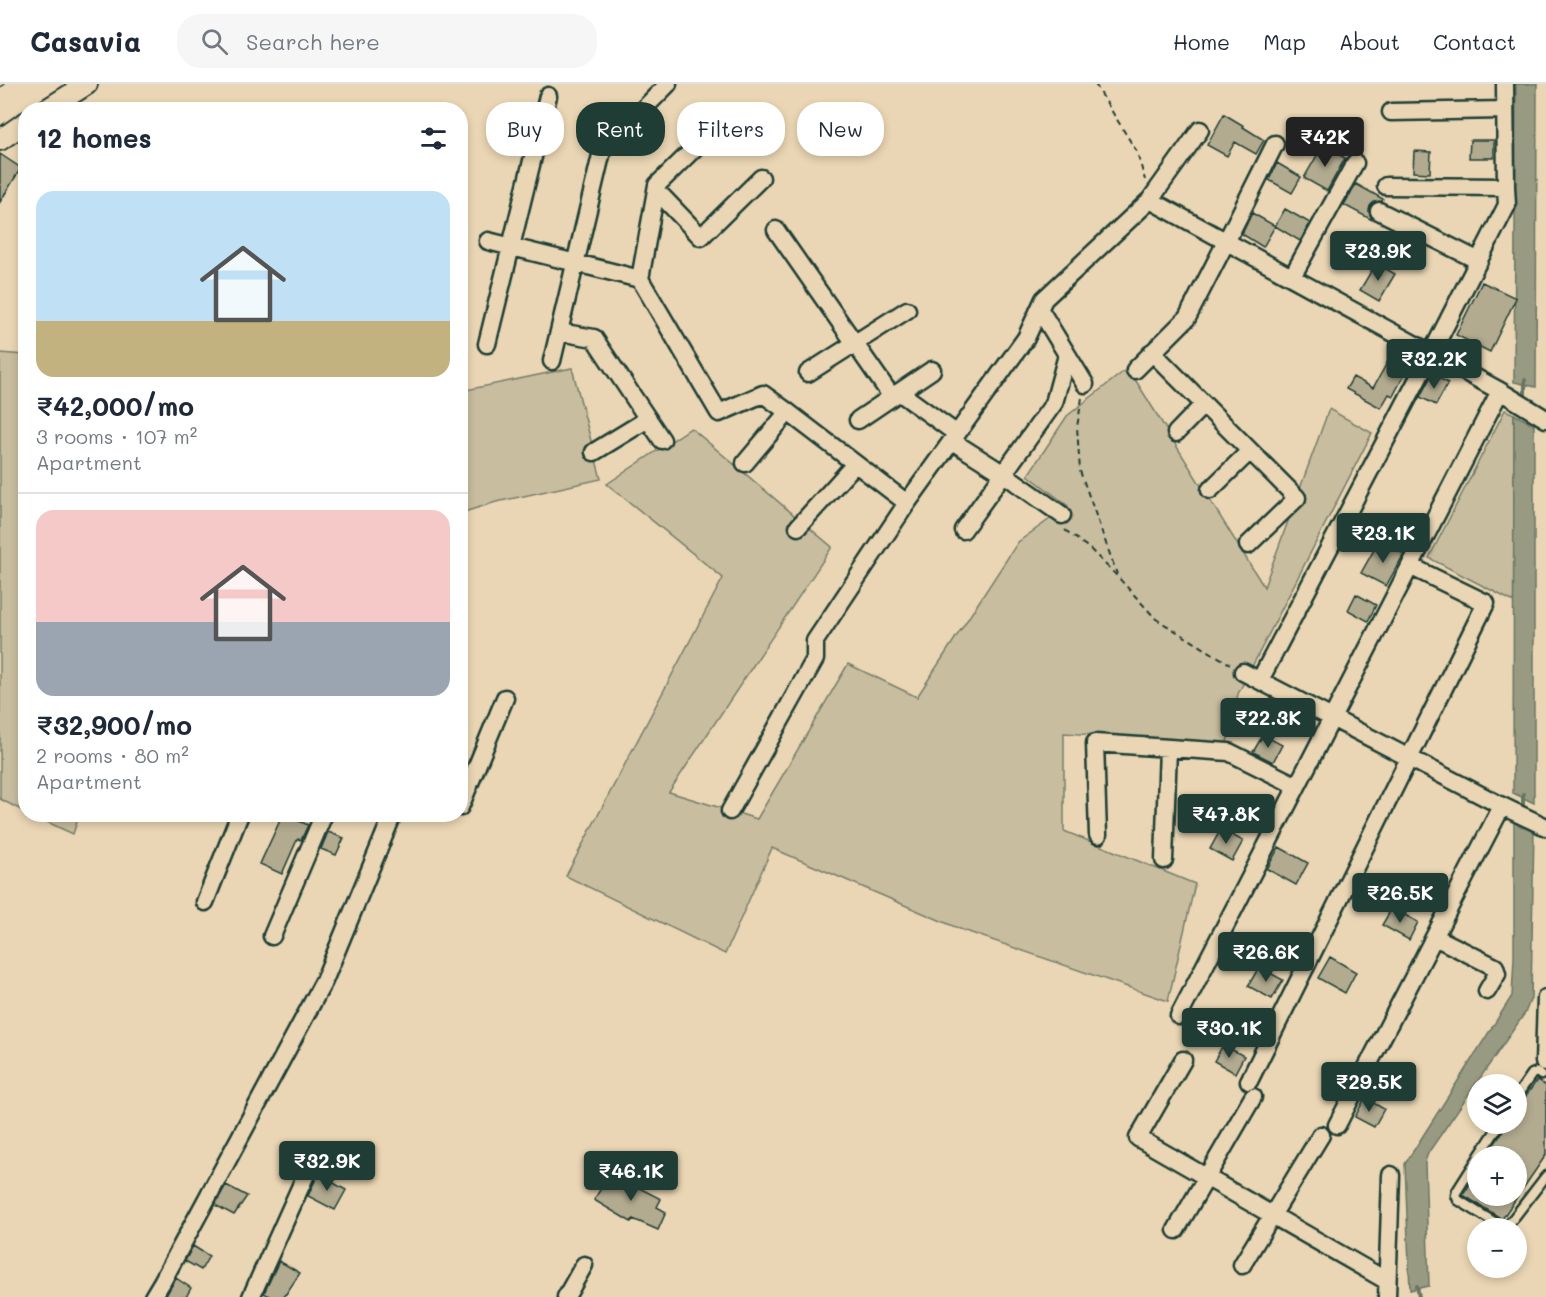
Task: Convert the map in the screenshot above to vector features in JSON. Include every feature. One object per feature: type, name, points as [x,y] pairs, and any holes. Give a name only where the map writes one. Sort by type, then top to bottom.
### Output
[{"type":"street","points":[[59,102],[87,84]]},
{"type":"street","points":[[552,361],[602,151],[668,84]]},
{"type":"street","points":[[1260,680],[1507,206],[1505,84]]},
{"type":"street","points":[[487,344],[548,96]]},
{"type":"street","points":[[1391,112],[1505,110]]},
{"type":"street","points":[[0,140],[18,128]]},
{"type":"street","points":[[730,811],[815,659],[816,641],[907,503],[1026,338],[1044,299],[1150,200],[1200,130]]},
{"type":"street","points":[[1135,370],[1187,318],[1275,144]]},
{"type":"street","points":[[687,156],[657,185],[640,279],[719,413],[763,394],[907,503]]},
{"type":"street","points":[[1292,277],[1355,163]]},
{"type":"street","points":[[656,190],[701,237],[761,178]]},
{"type":"street","points":[[1386,186],[1506,187]]},
{"type":"street","points":[[1150,200],[1500,391],[1544,418]]},
{"type":"street","points":[[1379,211],[1479,261]]},
{"type":"street","points":[[776,230],[855,344],[895,395],[1062,515]]},
{"type":"street","points":[[488,241],[640,279]]},
{"type":"street","points":[[808,373],[907,310]]},
{"type":"street","points":[[1040,310],[1085,384]]},
{"type":"street","points":[[558,332],[594,338],[662,440]]},
{"type":"street","points":[[1152,352],[1296,498],[1248,546]]},
{"type":"street","points":[[963,530],[1054,404],[1067,355]]},
{"type":"street","points":[[858,420],[932,370]]},
{"type":"street","points":[[1179,1016],[1500,391]]},
{"type":"street","points":[[1176,433],[1204,405]]},
{"type":"street","points":[[745,463],[789,412]]},
{"type":"street","points":[[594,452],[648,419]]},
{"type":"street","points":[[1210,490],[1250,451]]},
{"type":"street","points":[[798,527],[855,464]]},
{"type":"street","points":[[1176,1230],[1206,1178],[1251,1089],[1409,758],[1486,603],[1410,566]]},
{"type":"street","points":[[1244,672],[1545,826]]},
{"type":"street","points":[[468,788],[505,698]]},
{"type":"street","points":[[1098,835],[1095,743],[1228,752],[1297,786]]},
{"type":"street","points":[[1164,860],[1168,748]]},
{"type":"street","points":[[1337,1125],[1502,806]]},
{"type":"street","points":[[205,902],[237,822]]},
{"type":"street","points":[[272,936],[321,822]]},
{"type":"street","points":[[153,1297],[324,981],[390,822]]},
{"type":"street","points":[[1435,936],[1495,967],[1497,974],[1487,990]]},
{"type":"street","points":[[1544,1072],[1546,998]]},
{"type":"street","points":[[1183,1060],[1138,1138],[1272,1215],[1387,1289]]},
{"type":"street","points":[[1242,1265],[1321,1135]]},
{"type":"street","points":[[251,1297],[312,1161]]},
{"type":"street","points":[[1387,1289],[1391,1175]]},
{"type":"street","points":[[566,1297],[584,1265]]},
{"type":"lane","points":[[1527,1081],[1532,1074],[1544,1072]]},
{"type":"lane","points":[[1467,1175],[1456,1195],[1458,1200],[1467,1205]]},
{"type":"lane","points":[[1527,1201],[1546,1176]]},
{"type":"lane","points":[[1468,1206],[1504,1227],[1523,1206]]},
{"type":"path","points":[[0,87],[5,84]]},
{"type":"path","points":[[1095,84],[1137,152],[1150,200]]},
{"type":"path","points":[[1085,384],[1077,427],[1080,471],[1117,576]]},
{"type":"path","points":[[1062,515],[1059,525],[1090,549],[1156,619],[1244,672]]},
{"type":"shaded area","points":[[1516,84],[1537,84],[1536,387],[1514,382]]},
{"type":"shaded area","points":[[0,353],[18,354],[18,808],[0,799]]},
{"type":"shaded area","points":[[572,368],[601,479],[496,502],[468,511],[468,390]]},
{"type":"shaded area","points":[[1128,368],[1264,587],[1329,409],[1372,433],[1238,694],[1227,743],[1064,733],[1064,831],[1195,884],[1168,1001],[960,929],[772,848],[725,954],[566,876],[723,578],[607,484],[691,428],[832,547],[669,792],[757,819],[848,664],[917,697],[1018,542],[1068,506],[1028,475],[1067,416]]},
{"type":"shaded area","points":[[1505,410],[1514,414],[1514,602],[1429,558]]},
{"type":"shaded area","points":[[1514,414],[1534,425],[1534,803],[1513,793]]},
{"type":"shaded area","points":[[1514,816],[1534,825],[1531,998],[1525,1013],[1483,1074],[1467,1074],[1467,1097],[1428,1153],[1425,1162],[1429,1286],[1410,1290],[1405,1164],[1512,996]]},
{"type":"shaded area","points":[[47,822],[77,822],[73,834]]},
{"type":"building","points":[[1224,114],[1264,140],[1256,154],[1235,142],[1227,156],[1207,145]]},
{"type":"building","points":[[1470,140],[1494,140],[1494,158],[1469,158]]},
{"type":"building","points":[[1323,145],[1345,158],[1327,191],[1304,178]]},
{"type":"building","points":[[1414,151],[1431,152],[1430,173],[1413,172]]},
{"type":"building","points":[[0,154],[18,166],[18,173],[0,202]]},
{"type":"building","points":[[1277,163],[1301,177],[1292,193],[1269,180]]},
{"type":"building","points":[[1356,184],[1383,199],[1370,206],[1369,212],[1372,220],[1344,205]]},
{"type":"building","points":[[1285,209],[1310,223],[1300,241],[1275,226]]},
{"type":"building","points":[[1252,213],[1275,226],[1263,247],[1242,234]]},
{"type":"building","points":[[1376,263],[1395,274],[1379,301],[1360,290]]},
{"type":"building","points":[[1482,282],[1516,298],[1490,352],[1456,335]]},
{"type":"building","points":[[1392,354],[1410,364],[1393,396],[1389,394],[1381,408],[1346,389],[1353,377],[1373,388]]},
{"type":"building","points":[[1432,374],[1448,383],[1436,405],[1420,397]]},
{"type":"building","points":[[1379,541],[1404,554],[1386,586],[1361,573]]},
{"type":"building","points":[[1356,594],[1376,605],[1368,621],[1348,610]]},
{"type":"building","points":[[1263,735],[1282,745],[1273,762],[1253,752]]},
{"type":"building","points":[[279,822],[301,822],[308,825],[301,840],[297,840],[282,874],[260,864]]},
{"type":"building","points":[[1221,829],[1243,841],[1232,861],[1210,849]]},
{"type":"building","points":[[328,832],[344,838],[336,855],[321,849]]},
{"type":"building","points":[[1279,847],[1308,863],[1296,885],[1267,869]]},
{"type":"building","points":[[1392,908],[1418,922],[1409,940],[1382,925]]},
{"type":"building","points":[[1330,957],[1356,972],[1345,993],[1318,978]]},
{"type":"building","points":[[1259,967],[1283,980],[1272,999],[1248,986]]},
{"type":"building","points":[[1223,1045],[1244,1056],[1235,1073],[1214,1061]]},
{"type":"building","points":[[1537,1080],[1546,1086],[1546,1155],[1527,1183],[1527,1146],[1493,1146],[1501,1134],[1527,1134],[1527,1094]]},
{"type":"building","points":[[1365,1098],[1384,1109],[1374,1127],[1355,1117]]},
{"type":"building","points":[[610,1173],[661,1199],[657,1207],[666,1212],[658,1230],[633,1219],[631,1222],[594,1200]]},
{"type":"building","points":[[318,1174],[346,1190],[335,1210],[308,1196]]},
{"type":"building","points":[[226,1185],[247,1196],[234,1215],[215,1205]]},
{"type":"building","points":[[1481,1206],[1511,1206],[1500,1218]]},
{"type":"building","points":[[193,1246],[209,1256],[201,1270],[185,1261]]},
{"type":"building","points":[[279,1261],[300,1273],[284,1297],[271,1297],[264,1293]]},
{"type":"building","points":[[176,1278],[191,1288],[186,1297],[165,1297]]},
{"type":"waterway","points":[[1525,380],[1525,399]]},
{"type":"waterway","points":[[1523,794],[1523,810]]},
{"type":"waterway","points":[[1417,1286],[1419,1297]]}]
